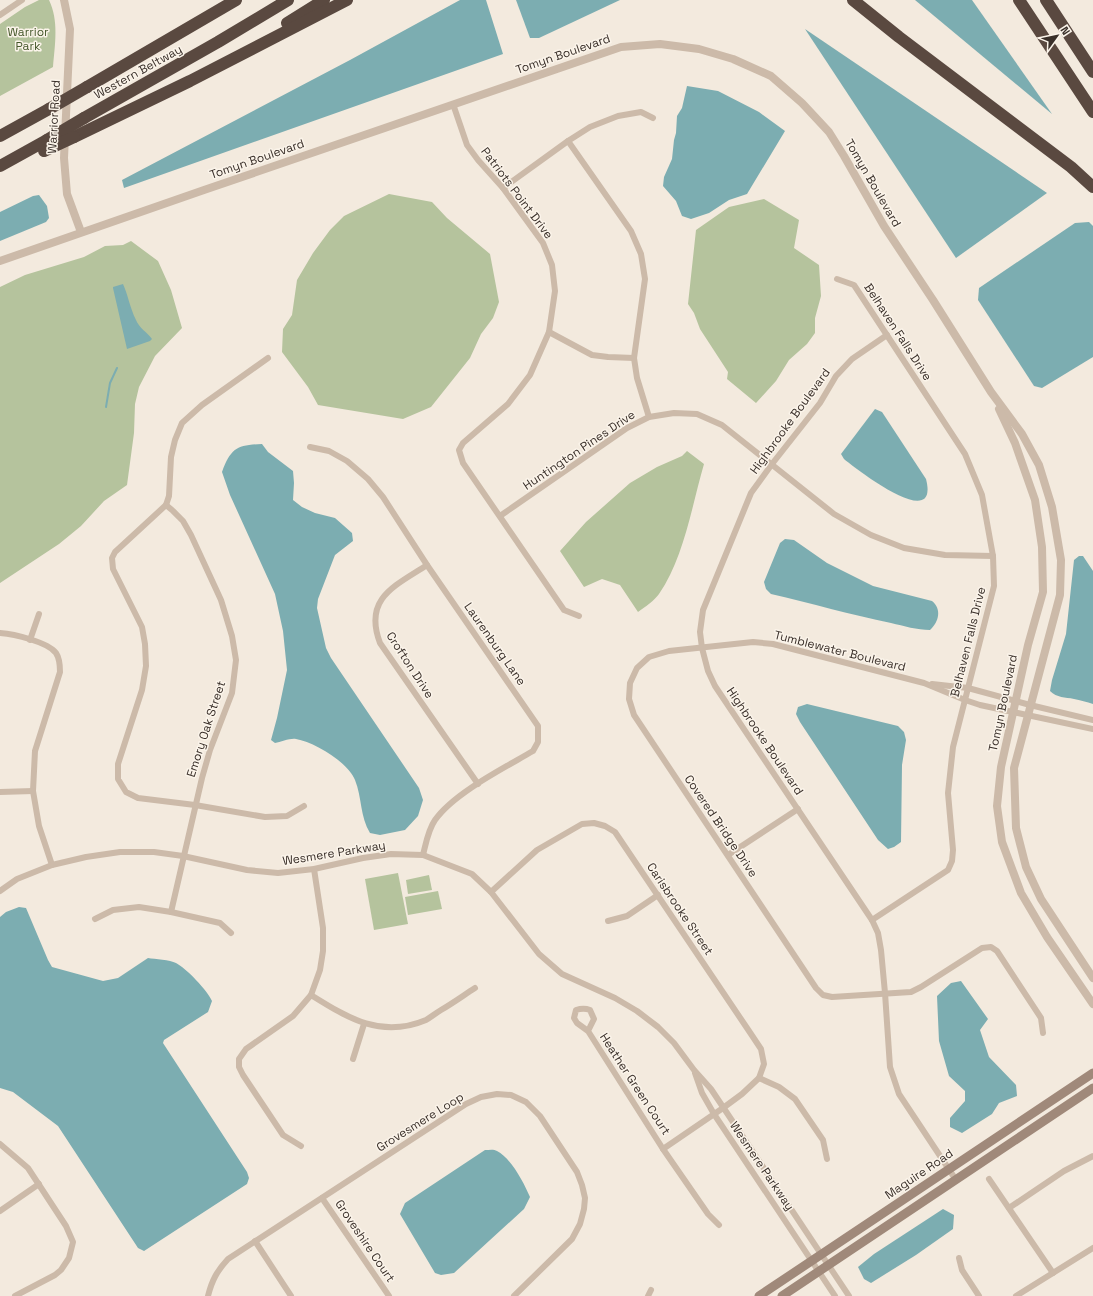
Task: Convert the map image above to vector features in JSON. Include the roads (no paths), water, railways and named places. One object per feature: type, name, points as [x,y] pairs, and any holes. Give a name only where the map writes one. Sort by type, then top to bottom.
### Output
[{"type":"highway","name":"Western Beltway","points":[[0,136],[236,0]]},
{"type":"highway","name":"Western Beltway","points":[[0,166],[45,146],[84,118],[224,39],[288,0]]},
{"type":"highway","points":[[190,81],[324,0]]},
{"type":"highway","points":[[0,173],[45,146],[74,137],[190,81],[347,0]]},
{"type":"highway","points":[[843,0],[899,37]]},
{"type":"highway","points":[[852,0],[1071,168],[1093,187]]},
{"type":"highway","points":[[1019,0],[1093,112]]},
{"type":"highway","points":[[1048,3],[1093,72]]},
{"type":"main road","name":"Maguire Road","points":[[759,1296],[1093,1073]]},
{"type":"main road","points":[[782,1296],[1093,1088]]},
{"type":"street","points":[[0,14],[22,0]]},
{"type":"street","name":"Warrior Road","points":[[64,0],[70,29],[64,158],[67,194],[82,232]]},
{"type":"street","name":"Tomyn Boulevard","points":[[0,261],[621,47],[660,44],[699,49],[733,59],[771,76],[802,103],[829,132],[884,226],[991,392],[1022,434],[1039,465],[1052,507],[1061,560],[1060,596],[1014,768],[1016,828],[1026,867],[1041,899],[1093,978]]},
{"type":"street","name":"Patriots Point Drive","points":[[453,104],[467,144],[478,160],[503,188],[543,243],[552,265],[555,291],[549,332],[530,375],[508,404],[463,443],[459,450],[463,463],[500,516]]},
{"type":"street","points":[[503,188],[590,127],[618,116],[641,112],[653,118]]},
{"type":"street","points":[[568,141],[631,231],[640,254],[645,280],[634,358],[637,378],[649,417]]},
{"type":"street","name":"Belhaven Falls Drive","points":[[837,279],[854,285],[965,454],[982,495],[993,556],[994,586],[953,747],[948,793],[953,850],[952,861],[948,870],[872,920]]},
{"type":"street","points":[[549,332],[592,354],[608,357],[634,358]]},
{"type":"street","name":"Highbrooke Boulevard","points":[[887,335],[852,358],[836,376],[820,403],[751,493],[703,610],[700,632],[702,648],[708,671],[715,686],[872,920],[878,933],[880,945],[890,1068],[899,1094],[956,1180]]},
{"type":"street","points":[[268,358],[202,405],[182,423],[175,440],[171,456],[169,496],[166,505],[116,552],[112,558],[113,569],[142,627],[145,644],[146,666],[142,690],[118,764],[118,779],[126,792],[138,798],[195,805],[265,817],[287,816],[304,806]]},
{"type":"street","name":"Tomyn Boulevard","points":[[991,392],[1015,443],[1035,500],[1042,547],[1043,592],[1028,645],[1001,767],[997,806],[1002,842],[1021,893],[1047,937],[1093,1004]]},
{"type":"street","name":"Huntington Pines Drive","points":[[500,516],[627,428],[649,417],[674,413],[698,414],[722,425],[834,514],[871,535],[904,548],[945,555],[993,556]]},
{"type":"street","name":"Laurenburg Lane","points":[[310,448],[329,451],[347,460],[368,479],[383,497],[427,565],[538,726],[538,742],[533,751],[478,784],[444,808],[434,821],[428,835],[423,855]]},
{"type":"street","name":"Emory Oak Street","points":[[166,505],[182,521],[188,530],[221,600],[232,636],[236,660],[232,693],[210,750],[195,805],[171,912]]},
{"type":"street","points":[[500,516],[564,610],[579,616]]},
{"type":"street","name":"Crofton Drive","points":[[427,565],[391,589],[382,598],[376,612],[375,630],[380,643],[478,784]]},
{"type":"street","points":[[30,640],[39,614]]},
{"type":"street","points":[[0,633],[10,634],[47,646],[56,653],[60,662],[60,672],[35,751],[33,791],[39,826],[52,865]]},
{"type":"street","name":"Tumblewater Boulevard","points":[[702,648],[753,642],[772,644],[924,683],[968,688],[1093,720]]},
{"type":"street","name":"Covered Bridge Drive","points":[[702,648],[669,651],[649,657],[637,668],[630,683],[628,698],[634,715],[816,988],[823,995],[832,997],[885,993]]},
{"type":"street","name":"Tumblewater Boulevard","points":[[924,683],[965,700],[989,707],[1093,729]]},
{"type":"street","points":[[989,707],[993,695]]},
{"type":"street","points":[[0,792],[33,791]]},
{"type":"street","points":[[728,855],[798,808]]},
{"type":"street","name":"Carisbrooke Street","points":[[491,892],[537,850],[582,824],[594,823],[605,826],[615,832],[760,1049],[764,1064],[759,1078]]},
{"type":"street","name":"Wesmere Parkway","points":[[0,891],[18,879],[52,865],[86,856],[120,852],[154,852],[183,856],[247,870],[278,873],[314,869],[363,858],[391,854],[423,855],[472,874],[491,892],[539,954],[562,974],[615,998],[638,1011],[658,1027],[674,1043],[694,1070],[711,1089],[849,1296]]},
{"type":"street","points":[[301,1146],[283,1135],[243,1075],[239,1067],[239,1058],[246,1049],[293,1016],[311,995],[320,970],[323,951],[323,928],[314,869]]},
{"type":"street","points":[[608,920],[627,916],[658,895]]},
{"type":"street","points":[[95,919],[113,910],[138,908],[171,912],[220,923],[231,933]]},
{"type":"street","points":[[885,993],[911,992],[982,948],[991,947],[997,951],[1041,1018],[1043,1033]]},
{"type":"street","points":[[311,995],[364,1024],[384,1028],[403,1026],[426,1020],[475,988]]},
{"type":"street","points":[[354,1059],[364,1024]]},
{"type":"street","name":"Heather Green Court","points":[[588,1031],[663,1149],[708,1214],[719,1225]]},
{"type":"street","name":"Wesmere Parkway","points":[[694,1070],[702,1093],[714,1114],[836,1296]]},
{"type":"street","points":[[663,1149],[742,1094],[759,1078],[779,1087],[795,1099],[823,1140],[827,1159]]},
{"type":"street","name":"Grovesmere Loop","points":[[208,1296],[211,1284],[219,1270],[228,1259],[466,1104],[481,1097],[497,1094],[511,1095],[526,1102],[540,1116],[577,1172],[585,1198],[580,1224],[572,1239],[514,1296]]},
{"type":"street","points":[[0,1144],[28,1168],[66,1226],[73,1242],[69,1258],[61,1270],[55,1275],[15,1296]]},
{"type":"street","points":[[1009,1208],[1064,1171],[1093,1156]]},
{"type":"street","points":[[989,1180],[1053,1273]]},
{"type":"street","points":[[0,1211],[39,1184]]},
{"type":"street","name":"Groveshire Court","points":[[322,1198],[390,1296]]},
{"type":"street","points":[[255,1241],[292,1296]]},
{"type":"street","points":[[1016,1296],[1093,1248]]},
{"type":"street","points":[[959,1258],[962,1270],[979,1296]]},
{"type":"water","points":[[460,0],[486,0],[503,54],[124,188],[122,180],[350,60]]},
{"type":"water","points":[[516,0],[620,0],[539,38],[530,38]]},
{"type":"water","points":[[915,0],[972,0],[1052,114]]},
{"type":"water","points":[[805,29],[1047,193],[956,258]]},
{"type":"water","points":[[687,86],[718,91],[759,112],[785,131],[747,194],[729,200],[709,213],[691,219],[682,216],[676,201],[663,186],[664,177],[672,159],[677,116],[682,108]]},
{"type":"water","points":[[39,195],[47,206],[49,218],[46,222],[0,241],[0,212],[33,196]]},
{"type":"water","points":[[1089,222],[1093,226],[1093,357],[1042,388],[1034,386],[978,300],[979,288],[1075,223]]},
{"type":"water","points":[[123,284],[137,323],[152,339],[127,349],[113,288]]},
{"type":"water","points":[[875,409],[882,412],[926,479],[927,494],[921,500],[909,499],[879,484],[844,459],[841,454]]},
{"type":"water","points":[[262,444],[268,452],[293,471],[293,500],[302,507],[315,513],[335,518],[352,533],[353,541],[335,555],[318,599],[317,608],[326,648],[331,658],[419,788],[423,800],[418,816],[405,830],[380,835],[370,833],[364,820],[355,780],[345,766],[330,754],[312,744],[296,739],[275,743],[271,740],[287,670],[283,631],[275,594],[230,495],[222,472],[225,464],[236,449],[246,445]]},
{"type":"water","points":[[785,539],[794,540],[827,563],[873,586],[932,601],[938,612],[936,623],[930,630],[915,629],[771,594],[766,589],[764,582],[780,543]]},
{"type":"water","points":[[1079,556],[1083,556],[1093,571],[1093,704],[1058,696],[1050,691],[1066,634],[1074,560]]},
{"type":"water","points":[[807,704],[898,726],[904,732],[906,740],[902,765],[901,842],[894,847],[888,849],[878,840],[800,722],[796,714],[798,707]]},
{"type":"water","points":[[19,907],[26,908],[52,967],[103,981],[118,978],[148,958],[170,961],[176,963],[191,975],[212,1001],[208,1012],[164,1040],[163,1043],[247,1172],[249,1178],[247,1184],[144,1251],[138,1248],[58,1126],[13,1092],[0,1088],[0,917],[6,912]]},
{"type":"water","points":[[961,981],[988,1019],[980,1030],[989,1057],[1016,1085],[1017,1096],[999,1103],[992,1114],[962,1133],[950,1127],[950,1118],[965,1101],[965,1091],[949,1076],[939,1041],[937,996],[951,983]]},
{"type":"water","points":[[485,1150],[496,1150],[507,1159],[521,1178],[530,1197],[524,1209],[454,1273],[441,1275],[435,1273],[400,1214],[405,1203]]},
{"type":"water","points":[[943,1209],[954,1215],[953,1229],[916,1255],[871,1283],[864,1279],[858,1267],[874,1254]]},
{"type":"waterway","points":[[106,407],[110,383],[117,368]]},
{"type":"park label","name":"Warrior Park","points":[[28,39]]}]
